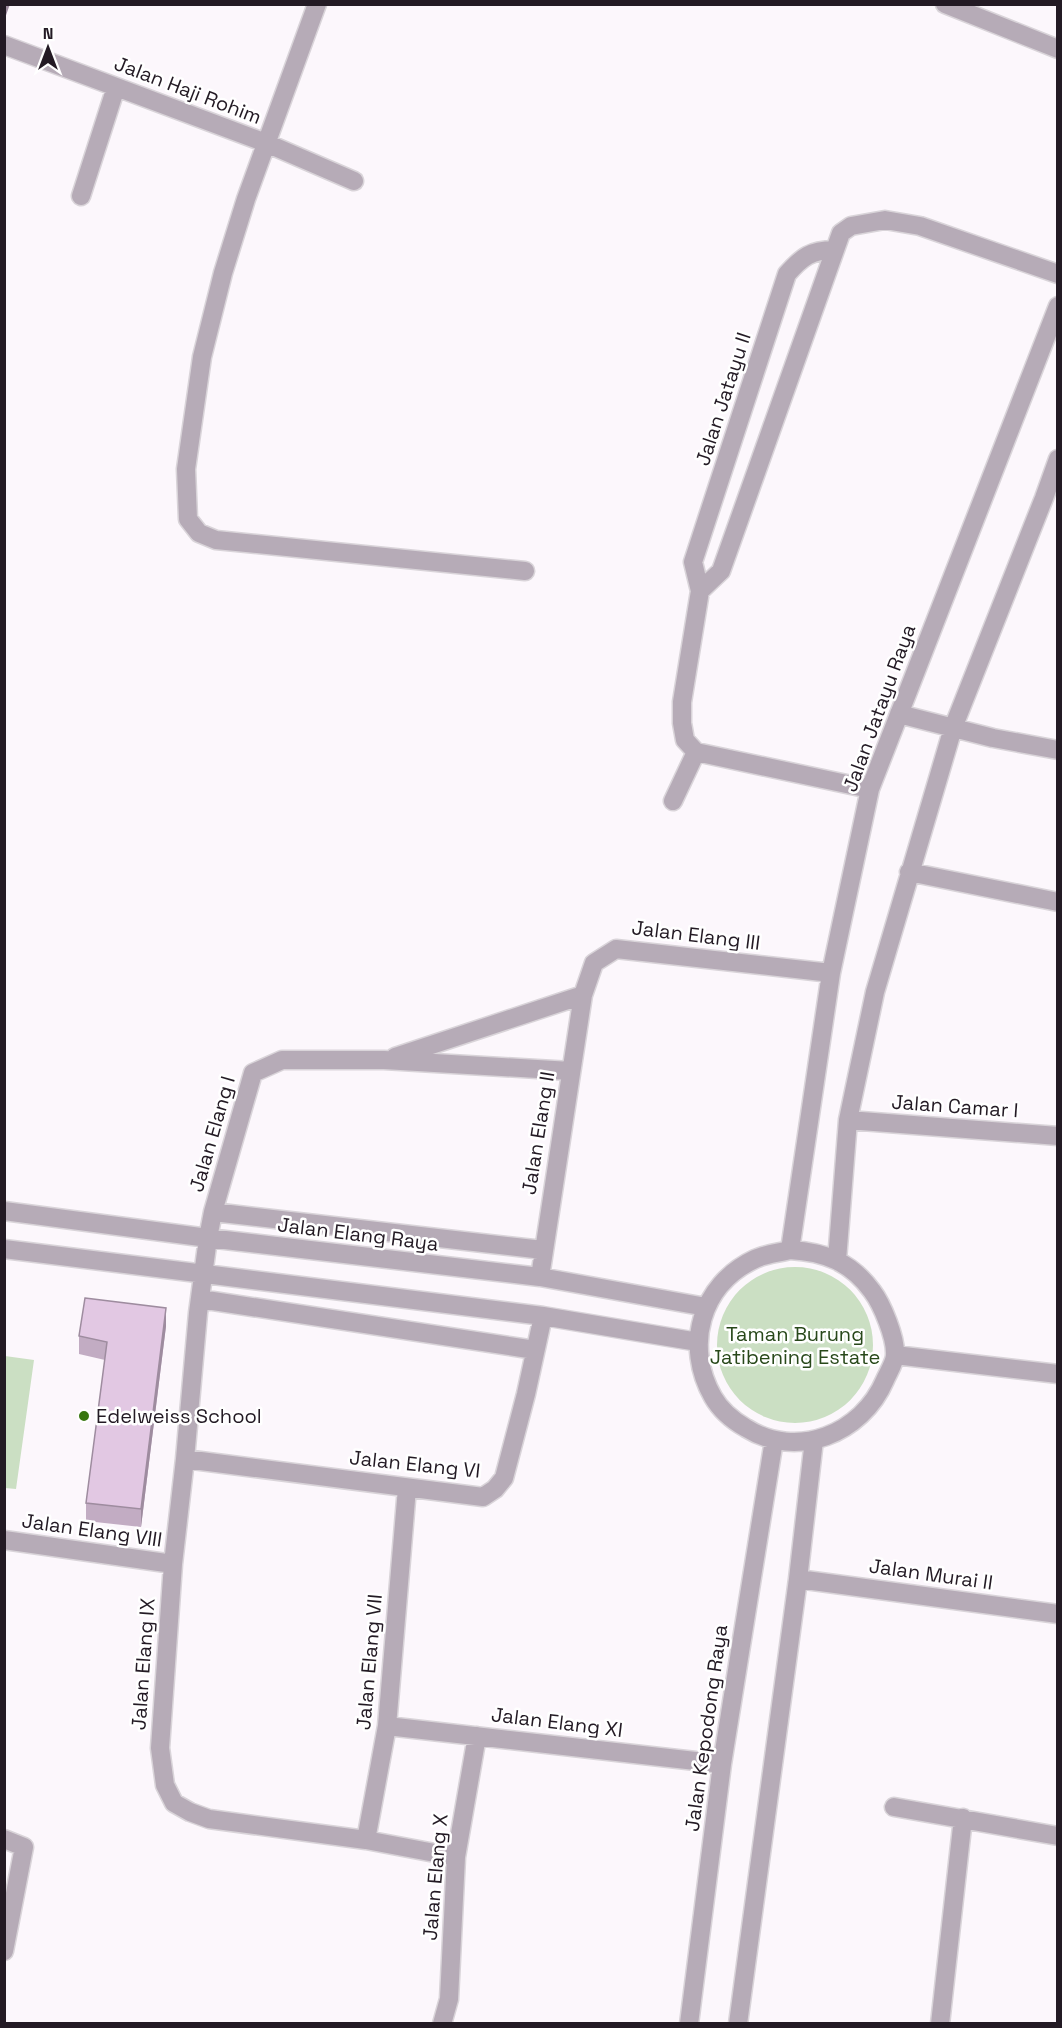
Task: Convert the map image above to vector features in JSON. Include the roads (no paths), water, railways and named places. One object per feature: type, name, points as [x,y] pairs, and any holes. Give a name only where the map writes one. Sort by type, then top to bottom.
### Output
[{"type":"street","points":[[317,4],[266,144],[223,273],[202,357],[186,469],[188,519],[199,533],[216,540],[525,571]]},
{"type":"street","points":[[945,4],[1058,49]]},
{"type":"street","name":"Jalan Haji Rohim","points":[[4,45],[266,144],[354,181]]},
{"type":"street","points":[[81,196],[117,87]]},
{"type":"street","points":[[700,591],[721,571],[841,233],[851,226],[885,220],[920,226],[1058,274]]},
{"type":"street","name":"Jalan Jatayu II","points":[[696,752],[685,740],[682,723],[682,702],[700,591],[693,562],[787,274],[800,260],[818,250],[834,249]]},
{"type":"street","name":"Jalan Jatayu Raya","points":[[790,1251],[831,973],[870,789],[1058,306]]},
{"type":"street","points":[[837,1260],[848,1120],[875,992],[953,728],[1051,500],[1058,459]]},
{"type":"street","points":[[899,714],[1058,750]]},
{"type":"street","points":[[673,801],[696,752],[870,789]]},
{"type":"street","points":[[909,873],[1058,902]]},
{"type":"street","name":"Jalan Elang III","points":[[583,995],[594,963],[616,949],[831,973]]},
{"type":"street","points":[[384,1060],[583,995]]},
{"type":"street","name":"Jalan Elang II","points":[[540,1277],[583,995]]},
{"type":"street","name":"Jalan Elang I","points":[[208,1239],[213,1212],[253,1072],[282,1060],[384,1060]]},
{"type":"street","points":[[384,1060],[571,1071]]},
{"type":"street","name":"Jalan Camar I","points":[[848,1120],[1058,1136]]},
{"type":"street","name":"Jalan Elang Raya","points":[[4,1211],[208,1239],[540,1277],[706,1307]]},
{"type":"street","points":[[213,1212],[543,1251]]},
{"type":"street","name":"Jalan Elang IX","points":[[208,1239],[212,1276],[185,1459],[173,1564],[160,1748],[165,1785],[174,1803],[209,1819],[366,1840],[456,1857]]},
{"type":"street","points":[[4,1249],[543,1316],[698,1342]]},
{"type":"street","points":[[790,1251],[822,1254],[837,1260],[862,1277],[880,1301],[890,1328],[895,1355],[882,1387],[866,1412],[842,1430],[814,1440],[794,1442],[774,1440],[753,1433],[733,1421],[718,1405],[706,1385],[699,1364],[698,1342],[700,1324],[706,1307],[726,1279],[756,1258],[790,1251]]},
{"type":"street","points":[[209,1300],[536,1350]]},
{"type":"street","name":"Jalan Elang VI","points":[[185,1459],[483,1497],[495,1490],[504,1478],[543,1316]]},
{"type":"street","points":[[895,1355],[1058,1374]]},
{"type":"street","name":"Jalan Kepodong Raya","points":[[689,2024],[722,1764],[774,1440]]},
{"type":"street","points":[[738,2024],[798,1579],[814,1440]]},
{"type":"street","name":"Jalan Elang VII","points":[[366,1840],[387,1725],[407,1488]]},
{"type":"street","name":"Jalan Elang VIII","points":[[4,1540],[173,1564]]},
{"type":"street","name":"Jalan Murai II","points":[[798,1579],[1058,1614]]},
{"type":"street","name":"Jalan Elang XI","points":[[387,1725],[722,1764]]},
{"type":"street","name":"Jalan Elang X","points":[[442,2024],[448,1999],[456,1857],[477,1736]]},
{"type":"street","points":[[894,1807],[1058,1836]]},
{"type":"street","points":[[940,2024],[963,1818]]},
{"type":"street","points":[[4,1839],[24,1846],[4,1951]]},
{"type":"place","name":"Edelweiss School","points":[[84,1416]]},
{"type":"park label","name":"Taman Burung Jatibening Estate","points":[[795,1346]]}]
